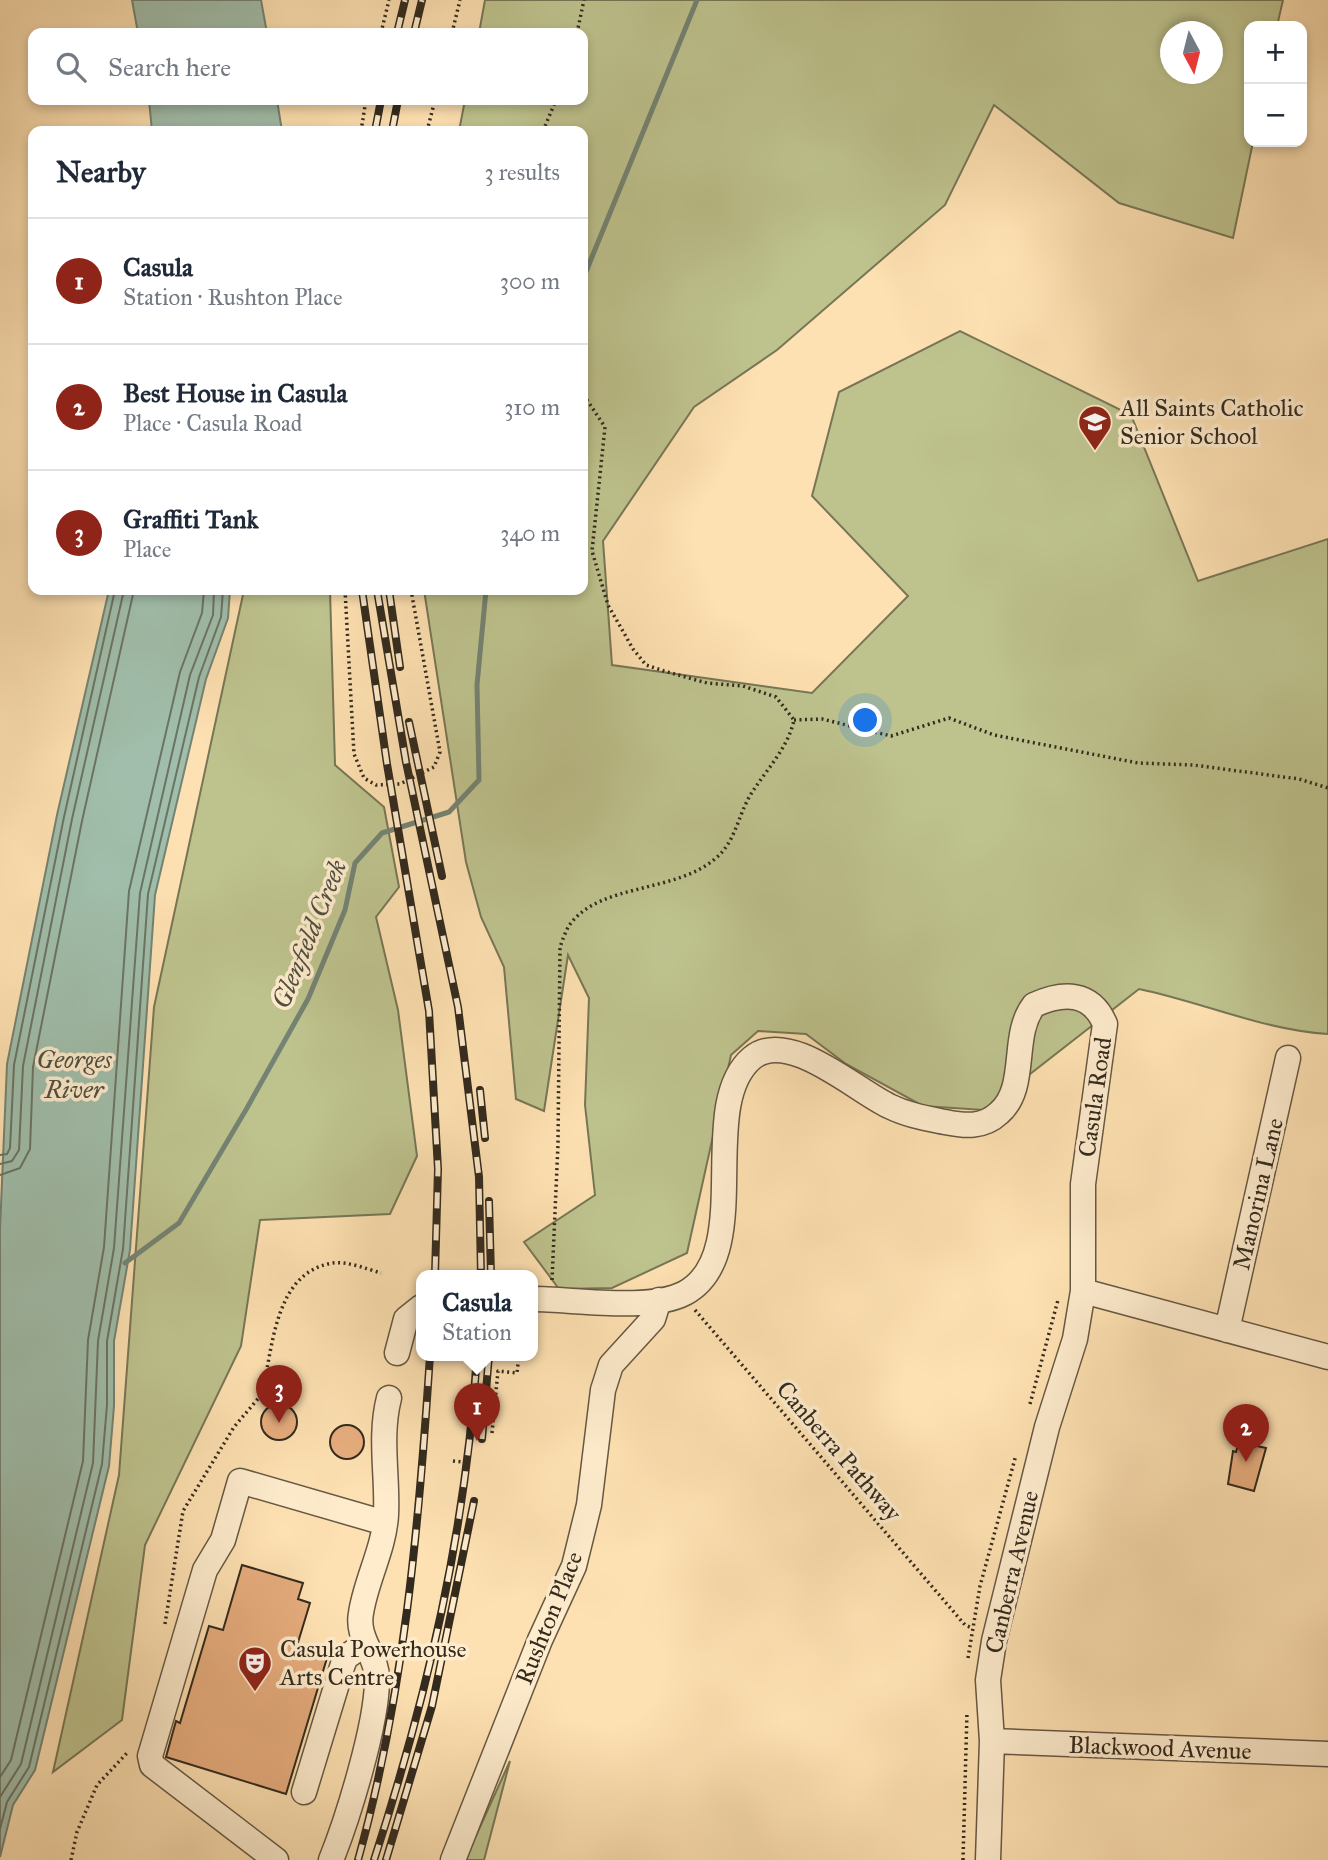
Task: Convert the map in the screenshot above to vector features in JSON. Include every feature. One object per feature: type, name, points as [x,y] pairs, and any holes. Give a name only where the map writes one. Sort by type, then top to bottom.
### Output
[{"type":"street","name":"Casula Road","points":[[685,1293],[703,1278],[721,1241],[723,1167],[730,1109],[737,1079],[754,1057],[779,1050],[795,1052],[903,1112],[973,1126],[999,1114],[1008,1103],[1014,1088],[1020,1038],[1027,1014],[1034,1005],[1068,995],[1089,1001],[1100,1012],[1105,1024],[1083,1184],[1083,1291]]},
{"type":"street","name":"Manorina Lane","points":[[1227,1330],[1288,1058]]},
{"type":"street","points":[[1083,1291],[1328,1357]]},
{"type":"street","name":"Canberra Avenue","points":[[988,1860],[992,1741],[988,1680],[994,1641],[1047,1427],[1075,1339],[1083,1291]]},
{"type":"street","points":[[542,1292],[659,1300],[685,1293]]},
{"type":"street","name":"Rushton Place","points":[[453,1860],[540,1640],[574,1566],[589,1505],[603,1390],[611,1365],[653,1319],[659,1300]]},
{"type":"street","points":[[397,1353],[406,1319],[416,1311]]},
{"type":"street","points":[[331,1860],[371,1726],[377,1672],[365,1644],[361,1614],[385,1523],[385,1422],[389,1398]]},
{"type":"street","points":[[275,1860],[152,1765],[150,1756],[205,1570],[223,1540],[240,1480],[385,1523]]},
{"type":"street","points":[[304,1792],[343,1664],[346,1657],[365,1644]]},
{"type":"street","name":"Blackwood Avenue","points":[[992,1741],[1328,1754]]},
{"type":"path","points":[[382,28],[389,0]]},
{"type":"path","points":[[453,28],[460,0]]},
{"type":"path","points":[[578,28],[584,0]]},
{"type":"path","points":[[362,126],[365,105]]},
{"type":"path","points":[[428,126],[434,105]]},
{"type":"path","points":[[545,126],[554,105]]},
{"type":"path","points":[[588,402],[605,427],[592,551],[608,605],[633,649],[646,665],[707,683],[743,686],[776,697],[794,720]]},
{"type":"path","points":[[345,595],[354,754],[359,772],[376,785],[400,784],[434,767],[440,752],[412,595]]},
{"type":"path","points":[[794,720],[822,719],[891,736],[949,718],[969,724],[982,732],[1138,763],[1233,770],[1299,779],[1328,788]]},
{"type":"path","points":[[542,1292],[558,1144],[560,947],[571,923],[587,909],[608,898],[677,880],[701,870],[718,856],[740,824],[750,796],[785,744],[794,720]]},
{"type":"path","points":[[262,1394],[283,1304],[294,1284],[333,1263],[381,1273]]},
{"type":"path","name":"Canberra Pathway","points":[[685,1293],[702,1321],[965,1625],[972,1628]]},
{"type":"path","points":[[492,1433],[498,1371],[517,1373],[518,1361]]},
{"type":"path","points":[[163,1636],[183,1511],[248,1407],[262,1394],[283,1390],[292,1392],[296,1375]]},
{"type":"path","points":[[453,1461],[463,1462]]},
{"type":"path","points":[[963,1860],[967,1713]]},
{"type":"path","points":[[71,1860],[77,1832],[97,1784],[126,1756],[131,1746]]},
{"type":"green space","points":[[485,0],[1283,0],[1278,21],[1244,21],[1244,147],[1252,147],[1233,238],[1119,203],[994,105],[945,205],[777,350],[694,407],[603,541],[612,665],[812,693],[908,596],[812,496],[839,392],[960,331],[1131,415],[1198,581],[1328,539],[1328,1034],[1280,1027],[1139,989],[984,1110],[923,1106],[846,1064],[806,1034],[758,1031],[731,1055],[687,1253],[612,1288],[559,1289],[524,1242],[595,1195],[585,1105],[589,998],[568,955],[544,1111],[516,1099],[504,967],[481,917],[466,862],[425,595],[588,595],[588,126],[460,126],[464,105],[588,105],[588,28],[480,28]]},
{"type":"green space","points":[[243,595],[330,595],[335,765],[384,807],[399,887],[376,917],[398,1010],[417,1156],[390,1214],[260,1220],[241,1346],[145,1545],[122,1720],[53,1772],[119,1475],[154,1007]]},
{"type":"green space","points":[[510,1761],[484,1860],[465,1860]]},
{"type":"water","points":[[132,0],[261,0],[266,28],[137,28]]},
{"type":"water","points":[[149,105],[278,105],[281,126],[152,126]]},
{"type":"water","name":"Georges River","points":[[108,595],[230,595],[228,618],[206,679],[155,895],[130,1250],[114,1341],[114,1406],[109,1466],[35,1770],[13,1805],[0,1857],[0,1229],[7,1064],[57,815]]},
{"type":"building","points":[[279,1404],[292,1409],[297,1422],[292,1435],[279,1440],[266,1435],[261,1422],[266,1409]]},
{"type":"building","points":[[347,1425],[359,1430],[364,1442],[359,1454],[347,1459],[335,1454],[330,1442],[335,1430]]},
{"type":"building","points":[[1239,1442],[1266,1448],[1254,1491],[1228,1484],[1233,1451],[1236,1452]]},
{"type":"building","name":"Casula Powerhouse Arts Centre","points":[[242,1565],[303,1583],[298,1599],[310,1603],[296,1649],[327,1658],[286,1794],[166,1757],[176,1721],[180,1723],[209,1626],[223,1630]]},
{"type":"waterway","name":"Glenfield Creek","points":[[588,267],[697,0]]},
{"type":"waterway","name":"Glenfield Creek","points":[[125,1263],[179,1223],[247,1108],[308,999],[345,910],[355,863],[382,833],[449,812],[479,780],[477,685],[486,595]]},
{"type":"railway","points":[[398,28],[405,0]]},
{"type":"railway","points":[[415,28],[422,0]]},
{"type":"railway","points":[[376,126],[380,105]]},
{"type":"railway","points":[[393,126],[397,105]]},
{"type":"railway","points":[[363,595],[387,764],[429,1011],[438,1169],[435,1270]]},
{"type":"railway","points":[[378,595],[406,762],[458,1007],[479,1177],[481,1270]]},
{"type":"railway","points":[[390,595],[400,667]]},
{"type":"railway","points":[[409,722],[442,876]]},
{"type":"railway","points":[[480,1090],[485,1138]]},
{"type":"railway","points":[[489,1201],[491,1270]]},
{"type":"railway","points":[[358,1860],[374,1798],[398,1673],[415,1546],[430,1361]]},
{"type":"railway","points":[[374,1860],[411,1736],[442,1611],[464,1484],[477,1361]]},
{"type":"railway","points":[[482,1439],[488,1361]]},
{"type":"railway","points":[[386,1860],[432,1706],[474,1501]]},
{"type":"place","name":"All Saints Catholic Senior School","points":[[1095,452]]},
{"type":"place","name":"Graffiti Tank","points":[[279,1423]]},
{"type":"place","name":"Casula","points":[[477,1441]]},
{"type":"place","name":"Best House in Casula","points":[[1246,1462]]},
{"type":"place","name":"Casula Powerhouse Arts Centre","points":[[255,1693]]}]
